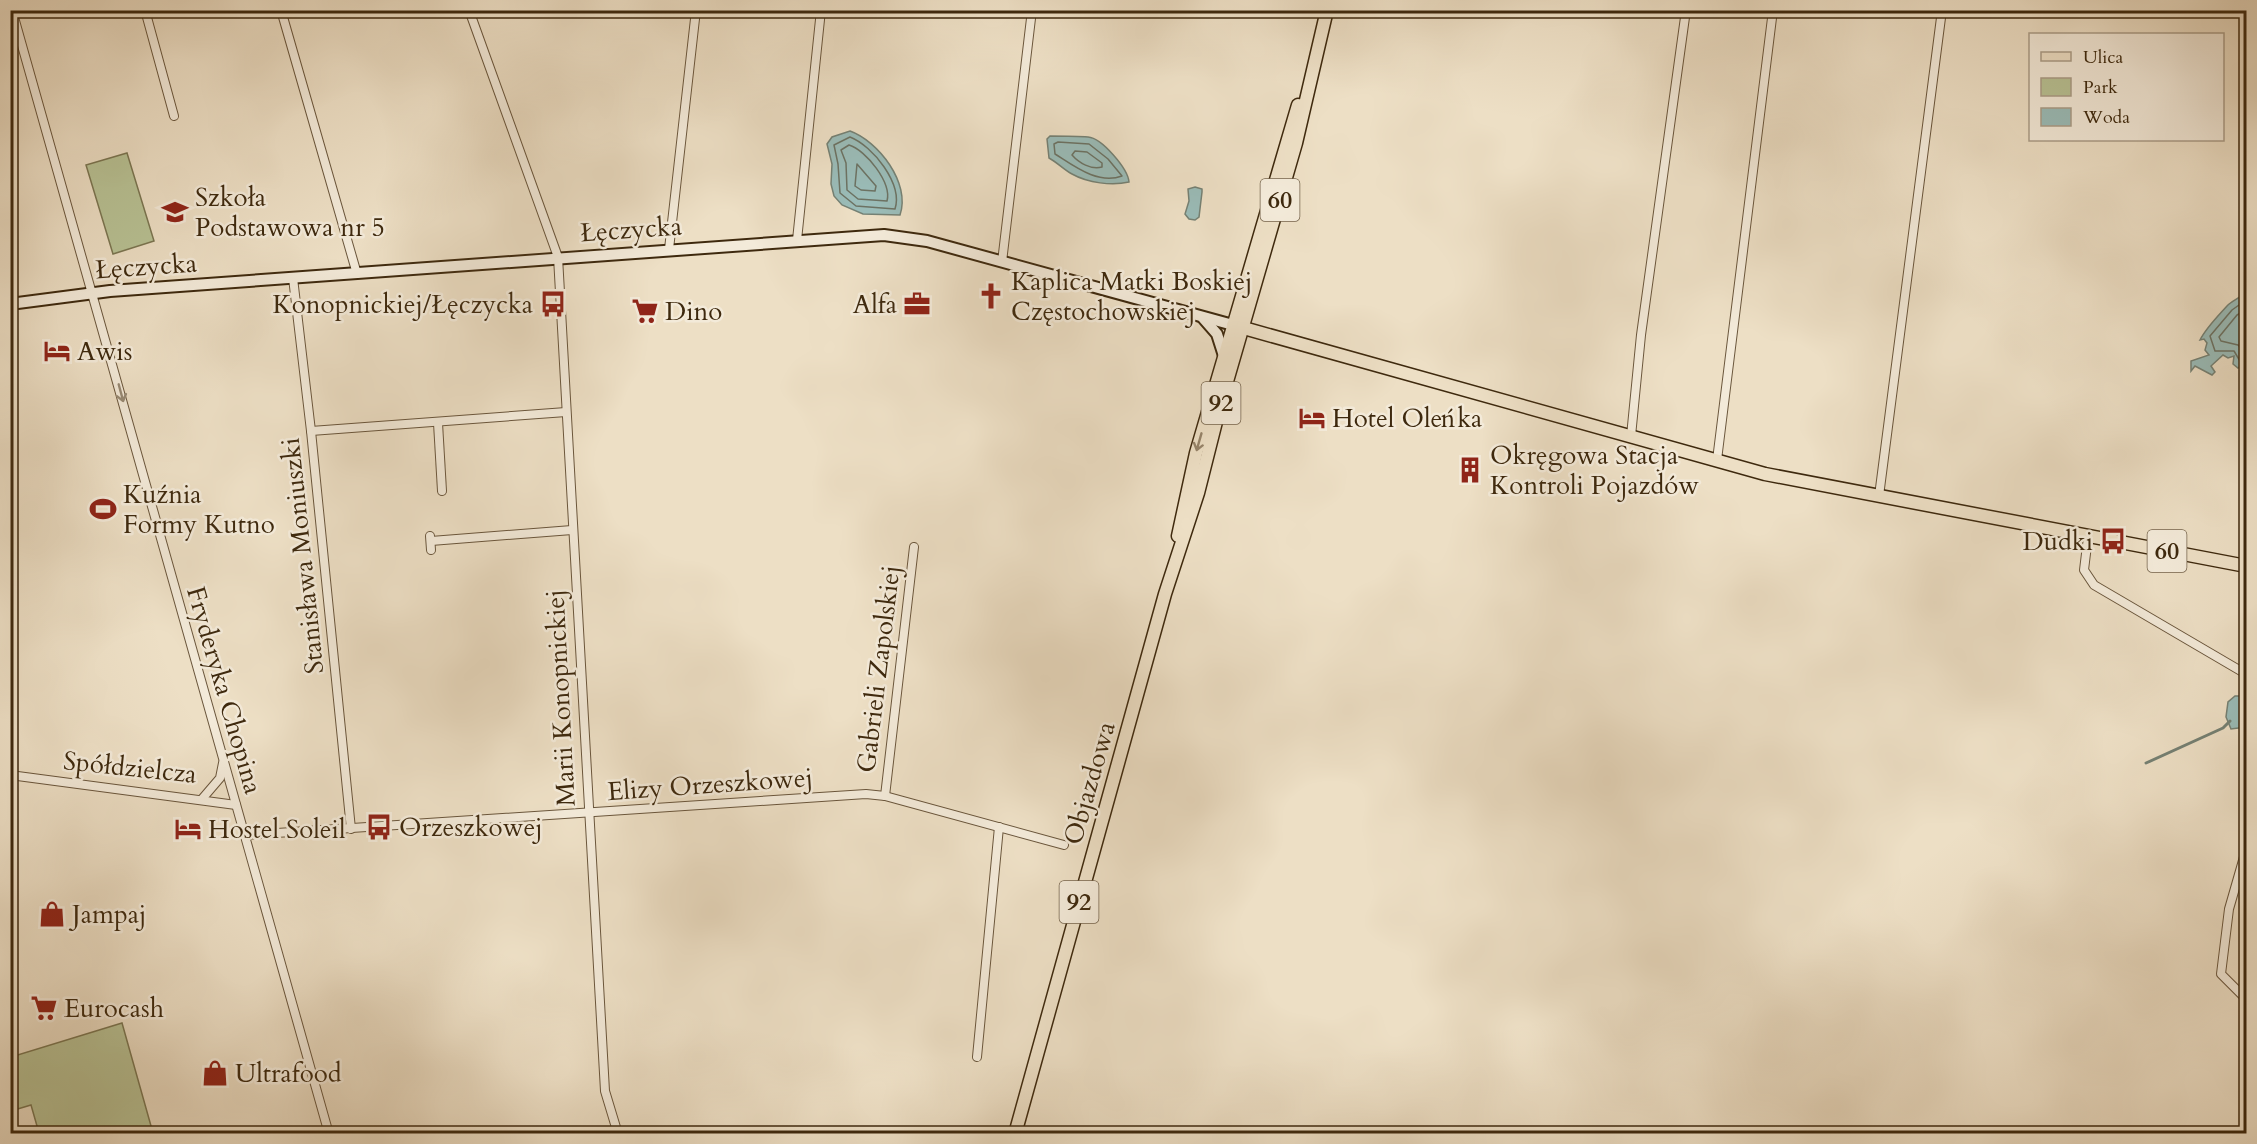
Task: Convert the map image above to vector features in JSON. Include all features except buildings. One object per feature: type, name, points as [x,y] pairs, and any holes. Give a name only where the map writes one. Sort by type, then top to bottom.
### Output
[{"type":"main road","name":"Objazdowa","points":[[1168,584],[1190,522],[1304,84],[1311,71],[1327,10]]},
{"type":"main road","name":"Objazdowa","points":[[1015,1134],[1168,584],[1196,453],[1225,360],[1239,327]]},
{"type":"main road","name":"60","points":[[1239,327],[1765,474],[2247,566]]},
{"type":"street","name":"Fryderyka Chopina","points":[[12,10],[94,292],[329,1134]]},
{"type":"street","points":[[145,10],[174,116]]},
{"type":"street","points":[[281,10],[357,274]]},
{"type":"street","name":"Marii Konopnickiej","points":[[469,10],[558,257],[605,1091],[618,1134]]},
{"type":"street","points":[[669,249],[696,10]]},
{"type":"street","points":[[797,240],[821,10]]},
{"type":"street","points":[[1002,262],[1032,10]]},
{"type":"street","points":[[1631,436],[1641,335],[1686,10]]},
{"type":"street","points":[[1716,460],[1773,10]]},
{"type":"street","points":[[1879,496],[1942,10]]},
{"type":"street","name":"Łęczycka","points":[[10,304],[94,292],[884,235],[927,242],[1239,327]]},
{"type":"street","name":"Stanisława Moniuszki","points":[[293,278],[311,431],[351,829]]},
{"type":"street","points":[[1200,316],[1217,334],[1225,360]]},
{"type":"street","points":[[311,431],[566,412]]},
{"type":"street","points":[[438,423],[442,491]]},
{"type":"street","points":[[431,550],[430,538],[572,530]]},
{"type":"street","points":[[2088,537],[2084,570],[2094,585],[2247,674]]},
{"type":"street","name":"Gabrieli Zapolskiej","points":[[885,796],[914,547]]},
{"type":"street","name":"Spółdzielcza","points":[[10,774],[202,800],[220,778],[224,762]]},
{"type":"street","name":"Elizy Orzeszkowej","points":[[244,835],[866,794],[885,796],[1064,845]]},
{"type":"street","points":[[202,800],[236,805]]},
{"type":"street","points":[[977,1057],[999,827]]},
{"type":"street","points":[[2247,850],[2229,909],[2221,974],[2247,999]]},
{"type":"green space","points":[[127,153],[154,241],[113,254],[86,165]]},
{"type":"green space","points":[[122,1023],[153,1133],[39,1133],[31,1105],[11,1111],[11,1057]]},
{"type":"water","points":[[850,131],[871,144],[890,165],[901,190],[900,215],[863,214],[842,205],[834,196],[831,184],[832,164],[827,144],[832,137]]},
{"type":"water","points":[[1050,136],[1094,139],[1113,155],[1128,176],[1129,182],[1100,183],[1085,180],[1069,172],[1049,158],[1047,139]]},
{"type":"water","points":[[1195,187],[1202,189],[1202,192],[1199,217],[1195,220],[1189,219],[1185,214],[1189,201],[1188,189]]},
{"type":"water","points":[[2246,291],[2246,364],[2238,368],[2233,364],[2234,356],[2228,358],[2223,355],[2211,366],[2215,372],[2212,375],[2195,366],[2191,371],[2191,361],[2209,355],[2205,350],[2207,343],[2204,339],[2200,340],[2205,331],[2227,306]]},
{"type":"water","points":[[2235,696],[2246,696],[2246,727],[2231,729],[2226,717],[2228,702]]},
{"type":"waterway","points":[[2146,763],[2223,728],[2230,721]]},
{"type":"place","name":"Szkoła Podstawowa nr 5","points":[[175,212]]},
{"type":"place","name":"Kaplica Matki Boskiej Częstochowskiej","points":[[991,296]]},
{"type":"place","name":"Konopnickiej/Łęczycka","points":[[553,304]]},
{"type":"place","name":"Alfa","points":[[917,304]]},
{"type":"place","name":"Dino","points":[[645,311]]},
{"type":"place","name":"Awis","points":[[57,351]]},
{"type":"place","name":"Hotel Oleńka","points":[[1312,418]]},
{"type":"place","name":"Okręgowa Stacja Kontroli Pojazdów","points":[[1470,470]]},
{"type":"place","name":"Kuźnia Formy Kutno","points":[[103,509]]},
{"type":"place","name":"Dudki","points":[[2113,541]]},
{"type":"place","name":"Orzeszkowej","points":[[379,827]]},
{"type":"place","name":"Hostel Soleil","points":[[188,829]]},
{"type":"place","name":"Jampaj","points":[[52,914]]},
{"type":"place","name":"Eurocash","points":[[44,1008]]},
{"type":"place","name":"Ultrafood","points":[[215,1073]]}]
